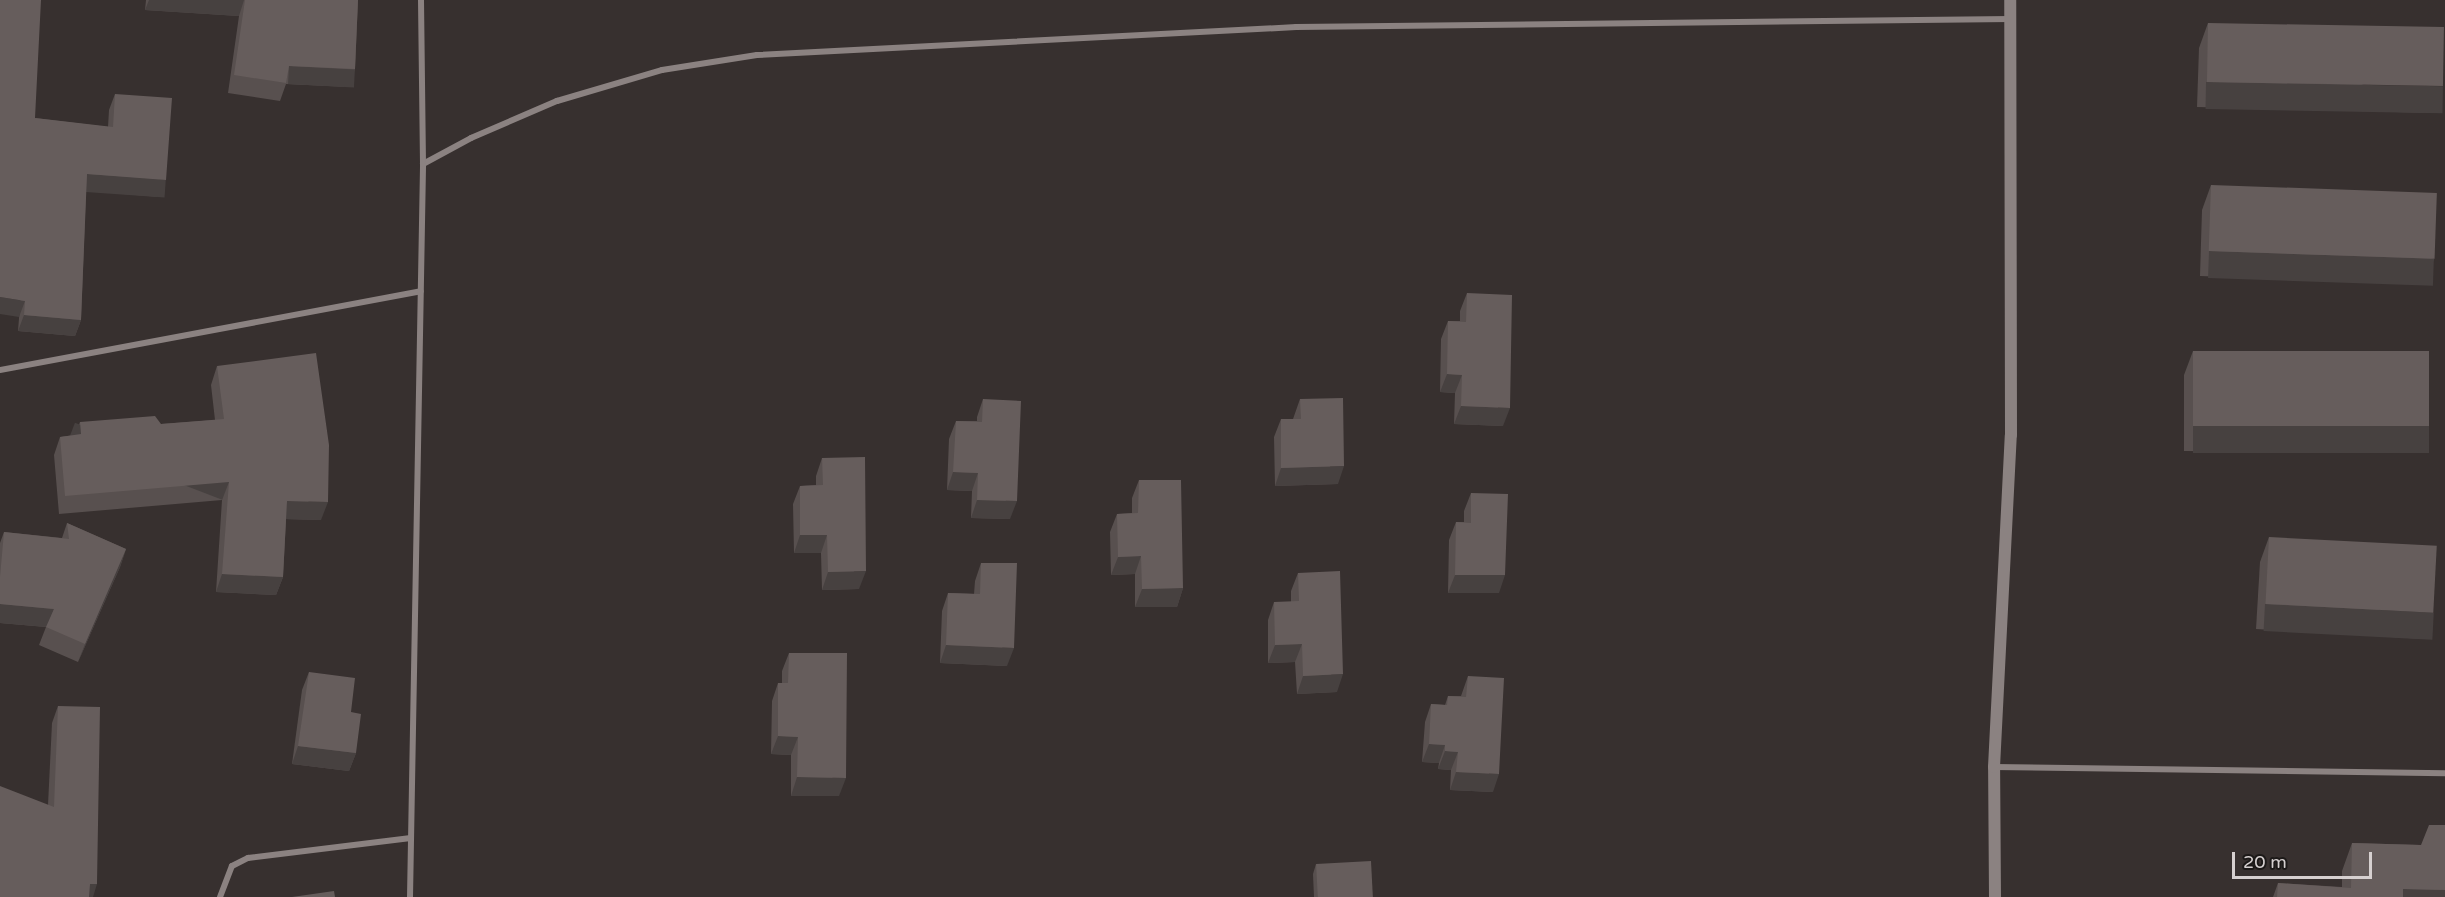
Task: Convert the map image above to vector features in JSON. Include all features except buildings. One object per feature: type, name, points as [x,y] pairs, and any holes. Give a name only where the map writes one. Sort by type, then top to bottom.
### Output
[{"type":"street","points":[[410,897],[423,164],[421,0]]},
{"type":"street","points":[[1995,897],[1994,767],[2012,435],[2010,0]]},
{"type":"street","points":[[423,164],[471,138],[557,101],[662,70],[757,55],[1296,27],[2011,19]]},
{"type":"street","points":[[0,370],[421,291]]},
{"type":"street","points":[[1994,767],[2445,773]]},
{"type":"street","points":[[220,897],[232,866],[248,858],[411,838]]}]
